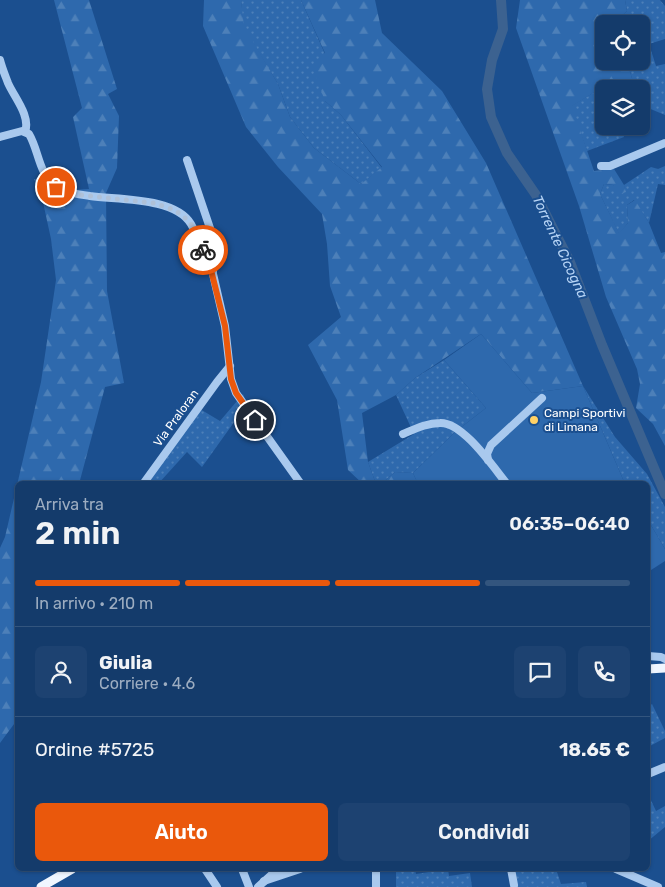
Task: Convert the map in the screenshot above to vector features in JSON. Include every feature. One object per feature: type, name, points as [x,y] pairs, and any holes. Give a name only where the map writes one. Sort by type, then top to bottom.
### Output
[{"type":"main road","points":[[650,669],[665,668]]},
{"type":"main road","points":[[41,887],[69,871]]},
{"type":"street","points":[[0,60],[8,84],[25,116],[27,126],[25,132]]},
{"type":"street","points":[[0,137],[15,132],[25,132],[31,138],[43,171],[56,187],[73,194],[164,205],[184,216],[190,222],[212,274],[225,326],[231,379],[236,393],[299,481]]},
{"type":"street","points":[[601,166],[610,166],[665,143]]},
{"type":"street","points":[[187,160],[213,237],[212,274]]},
{"type":"street","name":"Via Praloran","points":[[145,481],[230,366]]},
{"type":"street","points":[[488,460],[487,454],[491,445],[542,398]]},
{"type":"street","points":[[403,434],[430,424],[443,422],[464,432],[505,481]]},
{"type":"street","points":[[650,656],[665,659]]},
{"type":"street","points":[[650,773],[665,767]]},
{"type":"street","points":[[206,871],[217,887]]},
{"type":"street","points":[[243,871],[249,887]]},
{"type":"street","points":[[258,887],[276,871]]},
{"type":"street","points":[[264,881],[294,871]]},
{"type":"street","points":[[376,871],[376,887]]},
{"type":"street","points":[[511,871],[514,885]]},
{"type":"street","points":[[621,871],[658,887]]},
{"type":"green space","points":[[54,0],[89,0],[117,89],[108,94],[119,116],[117,168],[106,193],[107,291],[124,383],[105,387],[80,481],[18,481],[41,382],[56,280],[51,239],[41,193],[34,179],[71,190],[89,189],[73,117],[82,108]]},
{"type":"green space","points":[[204,0],[241,0],[244,26],[278,84],[290,117],[314,148],[361,184],[382,167],[341,115],[325,101],[312,67],[325,53],[301,0],[375,0],[382,33],[442,91],[486,163],[583,386],[532,393],[481,334],[415,378],[396,395],[362,413],[368,462],[375,481],[360,481],[348,470],[337,400],[308,345],[341,317],[330,286],[327,244],[322,214],[278,167],[246,127],[203,26]]},
{"type":"green space","points":[[241,0],[301,0],[325,54],[325,101],[341,115],[382,168],[361,184],[314,148],[290,117],[278,84],[243,26]]},
{"type":"green space","points":[[520,0],[625,0],[627,11],[623,15],[595,15],[595,70],[630,70],[632,80],[595,80],[595,92],[572,106],[594,171],[614,169],[624,185],[626,192],[620,194],[613,185],[604,184],[600,194],[619,233],[628,223],[627,205],[635,200],[649,223],[661,253],[665,252],[665,446],[653,424],[636,408],[640,384],[637,369],[606,297],[579,206],[516,28]]},
{"type":"green space","points":[[625,0],[660,0],[665,6],[665,39],[650,44],[650,15],[623,15],[627,11]]},
{"type":"green space","points":[[650,47],[656,66],[665,64],[665,115],[650,109],[650,80],[632,80],[630,70],[650,70]]},
{"type":"green space","points":[[595,92],[595,135],[623,135],[624,137],[587,151],[571,106]]},
{"type":"green space","points":[[665,166],[665,185],[658,184],[649,223],[634,200],[627,205],[628,223],[619,234],[600,194],[604,184],[613,185],[625,192],[624,185],[651,167],[658,169]]},
{"type":"green space","name":"Campi Sportivi di Limana","points":[[481,334],[532,393],[583,386],[624,481],[417,481],[413,473],[455,432],[486,408],[444,360]]},
{"type":"green space","points":[[444,360],[486,408],[455,432],[413,473],[395,472],[384,481],[375,481],[368,462],[414,434],[396,395],[415,378]]},
{"type":"green space","points":[[583,386],[615,437],[647,474],[665,507],[665,549],[650,523],[650,481],[624,481]]},
{"type":"green space","points":[[243,394],[247,404],[202,467],[187,452],[161,481],[148,481],[200,409],[220,421]]},
{"type":"green space","points":[[395,472],[413,473],[417,481],[384,481]]},
{"type":"green space","points":[[15,494],[15,723],[0,743],[0,548],[5,537]]},
{"type":"green space","points":[[650,523],[665,549],[665,561],[650,571]]},
{"type":"green space","points":[[652,704],[665,731],[665,738],[650,746],[650,706]]},
{"type":"green space","points":[[650,798],[656,811],[665,806],[665,827],[650,839]]},
{"type":"green space","points":[[396,871],[415,871],[416,874],[448,871],[449,876],[470,873],[472,887],[396,887]]},
{"type":"green space","points":[[510,871],[557,871],[561,884],[586,882],[587,887],[514,887]]},
{"type":"waterway","name":"Torrente Cicogna","points":[[501,0],[503,29],[492,60],[487,89],[491,117],[507,153],[536,195],[570,262],[602,345],[665,494]]},
{"type":"way so far","points":[[56,187],[73,194],[164,205],[175,210],[190,222],[203,250]]},
{"type":"place","name":"Campi Sportivi di Limana","points":[[534,420]]},
{"type":"route","points":[[203,250],[212,274],[225,326],[231,379],[236,393],[255,420]]}]
